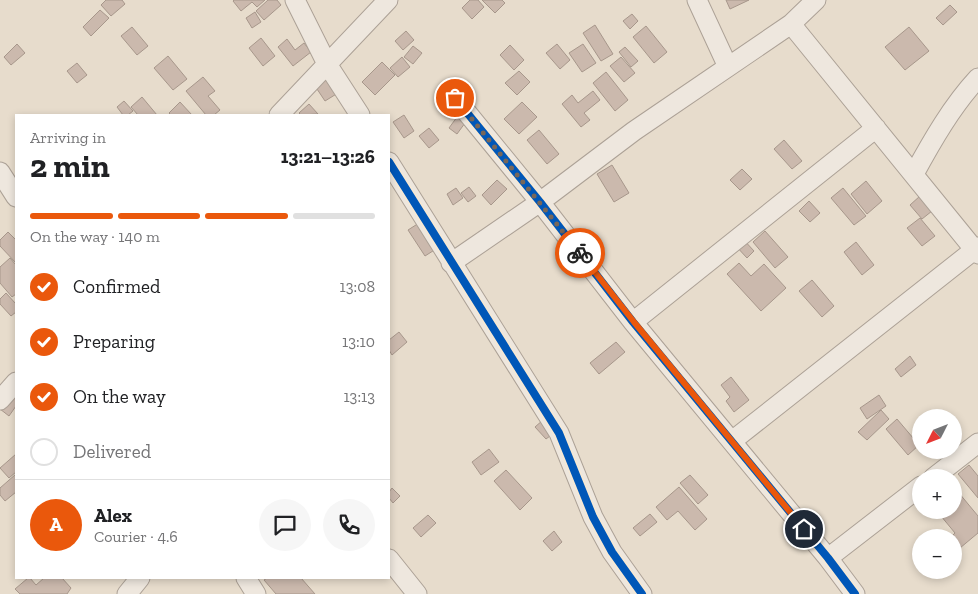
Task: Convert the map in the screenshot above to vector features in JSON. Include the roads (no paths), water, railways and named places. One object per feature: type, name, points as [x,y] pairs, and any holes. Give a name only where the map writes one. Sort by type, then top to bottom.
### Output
[{"type":"street","points":[[295,0],[327,64],[359,114]]},
{"type":"street","points":[[280,114],[388,0]]},
{"type":"street","points":[[698,0],[728,67]]},
{"type":"street","points":[[451,263],[540,202],[634,131],[791,24],[816,0]]},
{"type":"street","points":[[732,441],[977,250],[791,24]]},
{"type":"street","points":[[914,174],[967,89],[978,78]]},
{"type":"street","points":[[455,98],[634,322],[828,558],[855,594]]},
{"type":"street","points":[[634,322],[876,128]]},
{"type":"street","points":[[390,164],[559,433],[593,517],[612,552],[642,594]]},
{"type":"street","points":[[0,172],[15,194]]},
{"type":"street","points":[[0,400],[15,383]]},
{"type":"street","points":[[945,469],[978,443]]},
{"type":"street","points":[[828,558],[912,493]]},
{"type":"street","points":[[390,560],[417,594]]},
{"type":"street","points":[[127,594],[139,579]]},
{"type":"street","points":[[247,579],[256,594]]}]
